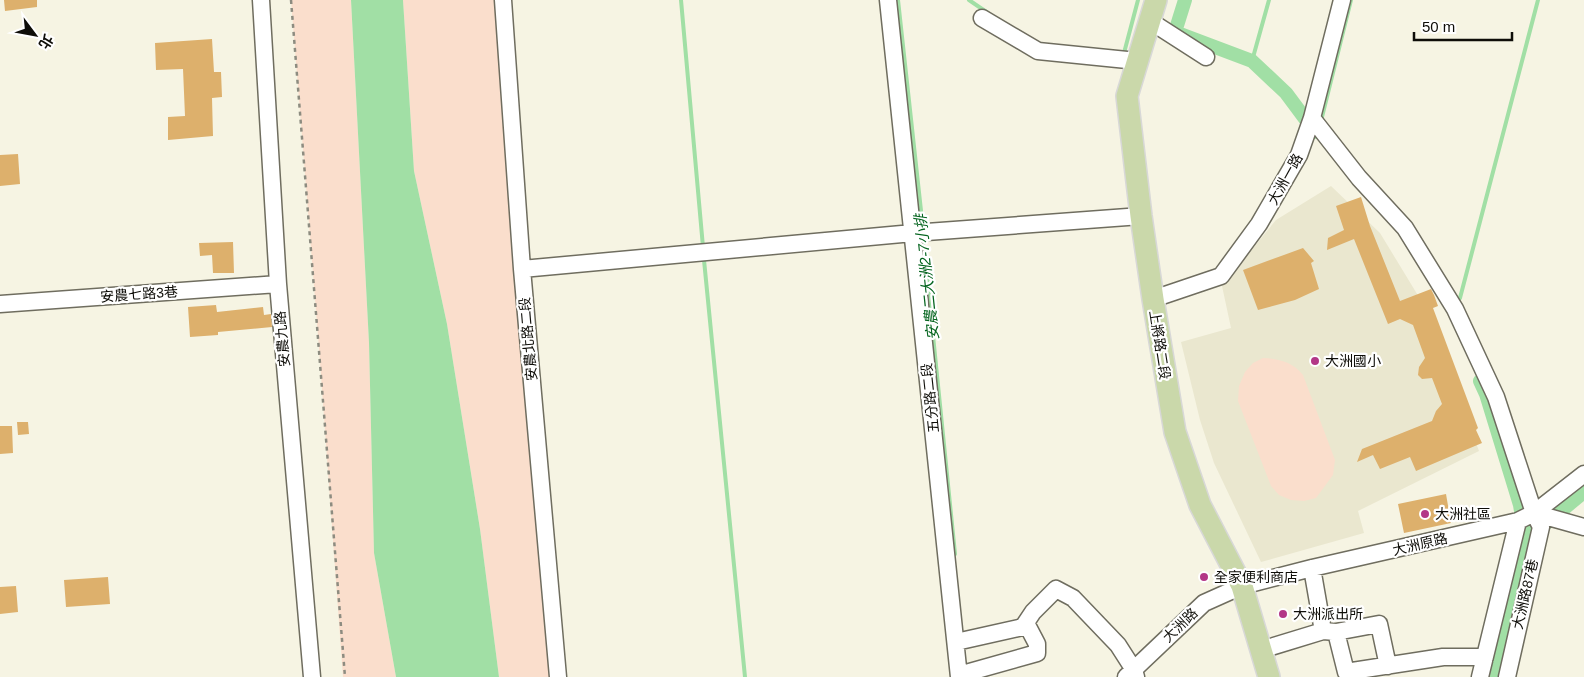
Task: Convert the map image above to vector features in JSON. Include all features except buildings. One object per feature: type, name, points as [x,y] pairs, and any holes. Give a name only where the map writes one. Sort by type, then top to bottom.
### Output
[{"type":"main road","name":"上將路二段","points":[[1156,0],[1127,96],[1152,299],[1175,432],[1200,505],[1242,586],[1269,677]]},
{"type":"street","name":"安農九路","points":[[261,0],[278,284],[312,677]]},
{"type":"street","name":"安農北路二段","points":[[503,0],[522,269],[558,677]]},
{"type":"street","name":"五分路二段","points":[[888,0],[959,676]]},
{"type":"street","name":"大洲一路","points":[[1152,299],[1221,276],[1259,224],[1299,156],[1312,118],[1342,0]]},
{"type":"street","points":[[982,18],[1038,51],[1137,61]]},
{"type":"street","points":[[1150,21],[1206,58]]},
{"type":"street","name":"大洲路87巷","points":[[1312,118],[1359,178],[1405,228],[1455,309],[1496,397],[1534,513],[1541,527],[1506,677]]},
{"type":"street","points":[[522,269],[913,233],[1141,216]]},
{"type":"street","name":"安農七路3巷","points":[[0,304],[278,284]]},
{"type":"street","name":"大洲原路","points":[[1242,586],[1518,521],[1534,513],[1584,474]]},
{"type":"street","points":[[1534,513],[1584,526]]},
{"type":"street","points":[[1480,677],[1518,521]]},
{"type":"street","points":[[1312,568],[1329,631],[1346,672],[1443,657],[1485,657]]},
{"type":"street","name":"大洲路","points":[[1132,674],[1204,603],[1242,586]]},
{"type":"street","points":[[956,642],[1022,627],[1033,612],[1056,589],[1073,598],[1118,645],[1132,674]]},
{"type":"street","points":[[959,676],[1037,653],[1034,635],[1026,622]]},
{"type":"street","points":[[1261,650],[1329,631],[1379,624],[1388,666]]},
{"type":"path","points":[[291,0],[345,677]]},
{"type":"shaded area","points":[[291,0],[351,0],[369,343],[374,553],[396,677],[343,677]]},
{"type":"shaded area","points":[[351,0],[403,0],[414,171],[447,324],[480,529],[499,677],[396,677],[374,553],[369,343]]},
{"type":"shaded area","points":[[403,0],[497,0],[550,677],[499,677],[480,529],[447,324],[414,171]]},
{"type":"shaded area","name":"大洲國小","points":[[1331,186],[1380,233],[1425,307],[1479,451],[1358,511],[1364,533],[1261,562],[1214,463],[1200,420],[1181,342],[1231,328],[1222,286],[1276,220]]},
{"type":"shaded area","points":[[1263,358],[1285,362],[1303,375],[1335,460],[1333,475],[1316,498],[1304,501],[1291,500],[1279,495],[1271,486],[1238,401],[1239,386],[1245,372],[1253,363]]},
{"type":"waterway","points":[[681,0],[703,247]]},
{"type":"waterway","name":"安農二大洲2-7小排","points":[[898,0],[923,229]]},
{"type":"waterway","points":[[969,0],[988,13]]},
{"type":"waterway","points":[[1121,53],[1124,53],[1138,0]]},
{"type":"waterway","points":[[1185,0],[1175,32],[1252,61],[1286,93],[1315,132]]},
{"type":"waterway","points":[[1252,61],[1269,0]]},
{"type":"waterway","points":[[1321,121],[1351,0]]},
{"type":"waterway","points":[[1457,301],[1460,298],[1538,0]]},
{"type":"waterway","name":"安農二大洲2-7小排","points":[[923,236],[955,554]]},
{"type":"waterway","points":[[704,260],[745,677]]},
{"type":"waterway","points":[[1480,381],[1486,394],[1520,505],[1525,536]]},
{"type":"waterway","points":[[1493,677],[1525,536],[1533,534],[1584,492]]},
{"type":"place","name":"大洲國小","points":[[1315,361]]},
{"type":"place","name":"大洲社區","points":[[1425,514]]},
{"type":"place","name":"全家便利商店","points":[[1204,577]]},
{"type":"place","name":"大洲派出所","points":[[1283,614]]}]
